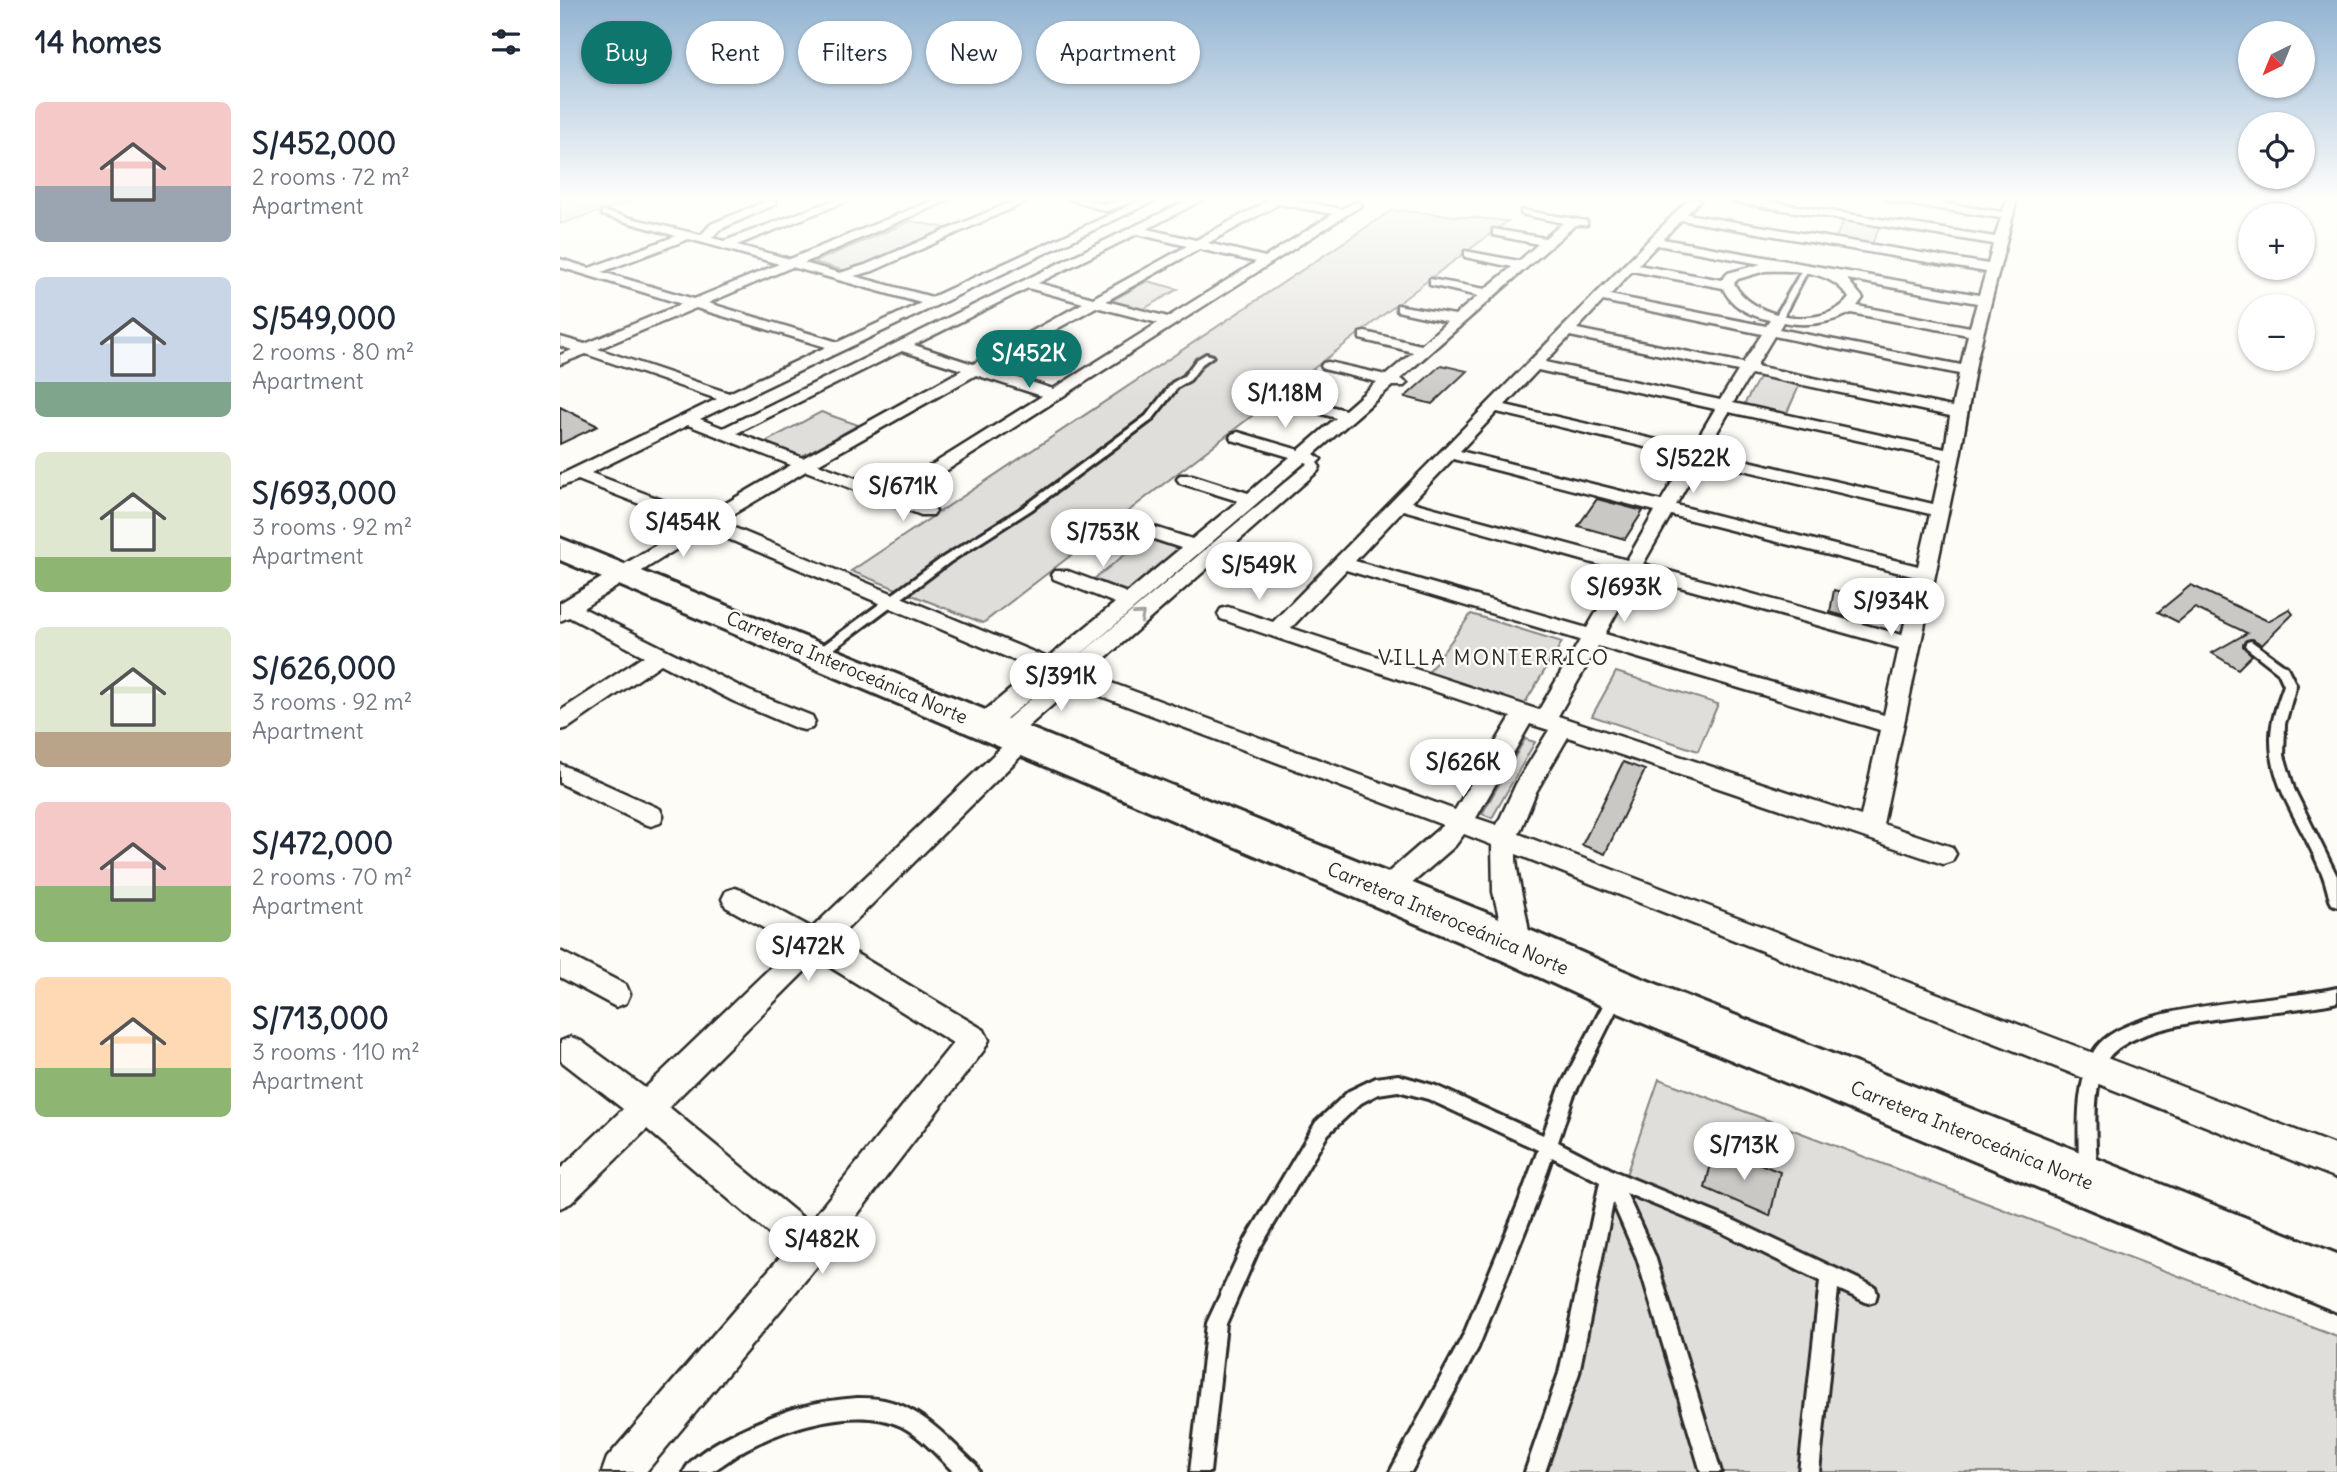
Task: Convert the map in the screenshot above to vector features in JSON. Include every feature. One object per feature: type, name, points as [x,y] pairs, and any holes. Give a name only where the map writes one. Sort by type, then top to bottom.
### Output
[{"type":"highway","name":"Carretera Interoceánica Norte","points":[[560,548],[1518,946],[1619,991],[2337,1283]]},
{"type":"street","points":[[576,268],[840,347]]},
{"type":"street","points":[[560,275],[591,268]]},
{"type":"street","points":[[560,360],[778,268]]},
{"type":"street","points":[[812,268],[934,302]]},
{"type":"street","points":[[842,276],[870,268]]},
{"type":"street","points":[[567,477],[1007,268]]},
{"type":"street","points":[[723,434],[1059,268]]},
{"type":"street","points":[[564,611],[621,573],[804,465],[1155,268]]},
{"type":"street","points":[[891,498],[1256,268]]},
{"type":"street","points":[[560,1192],[815,943],[1004,733],[1130,601],[1250,499],[1311,458],[1348,416],[1397,382],[1423,350],[1518,268]]},
{"type":"street","points":[[1061,673],[1533,268]]},
{"type":"street","points":[[1277,630],[1629,268]]},
{"type":"street","points":[[1634,268],[1727,285]]},
{"type":"street","points":[[1760,268],[1733,276],[1727,285],[1728,293],[1736,302],[1775,324],[1830,318],[1851,309],[1975,332]]},
{"type":"street","points":[[1828,268],[1852,290],[1856,298],[1851,309]]},
{"type":"street","points":[[1865,268],[1984,300]]},
{"type":"street","points":[[1870,829],[1952,456],[1966,370],[1993,269],[1977,268]]},
{"type":"street","points":[[1434,282],[1488,294]]},
{"type":"street","points":[[1026,284],[1169,323]]},
{"type":"street","points":[[1601,297],[1775,324],[1966,370]]},
{"type":"street","points":[[1402,308],[1457,320]]},
{"type":"street","points":[[1385,891],[1432,853],[1544,719],[1724,406],[1775,324]]},
{"type":"street","points":[[1568,331],[1957,413]]},
{"type":"street","points":[[1365,336],[1423,350]]},
{"type":"street","points":[[560,341],[730,398]]},
{"type":"street","points":[[901,346],[1055,395]]},
{"type":"street","points":[[1536,365],[1952,456]]},
{"type":"street","points":[[1328,366],[1397,382]]},
{"type":"street","points":[[1285,399],[1348,416]]},
{"type":"street","points":[[1495,407],[1940,511]]},
{"type":"street","points":[[686,419],[927,511]]},
{"type":"street","points":[[1238,437],[1311,458]]},
{"type":"street","points":[[1450,453],[1926,574]]},
{"type":"street","points":[[567,477],[706,523],[1061,673],[1332,772],[2337,1162]]},
{"type":"street","points":[[1186,479],[1250,499]]},
{"type":"street","points":[[1400,504],[1911,644]]},
{"type":"street","points":[[1126,524],[1195,546]]},
{"type":"street","points":[[1342,563],[1893,726]]},
{"type":"street","points":[[1061,575],[1130,601]]},
{"type":"street","points":[[564,611],[660,655],[740,696],[804,722]]},
{"type":"street","points":[[1228,614],[1943,854]]},
{"type":"street","points":[[560,722],[660,655]]},
{"type":"street","points":[[1518,946],[1502,858],[1507,830],[1531,782],[1544,719]]},
{"type":"street","points":[[560,773],[651,816]]},
{"type":"street","points":[[621,1472],[811,1247],[974,1040],[815,943],[735,899]]},
{"type":"street","points":[[560,963],[616,994]]},
{"type":"street","points":[[571,1051],[645,1108],[811,1247]]},
{"type":"lane","points":[[1775,324],[1806,268]]},
{"type":"lane","points":[[818,656],[946,560],[1028,508],[1149,418],[1175,385],[1187,378],[1199,362],[1209,356]]},
{"type":"lane","points":[[2251,645],[2283,670],[2290,685],[2280,713],[2277,739],[2281,768],[2297,810],[2323,860],[2337,900]]},
{"type":"lane","points":[[2323,860],[2337,872]]},
{"type":"lane","points":[[1400,1472],[1471,1341],[1497,1281],[1566,1094],[1619,991]]},
{"type":"lane","points":[[2088,1182],[2088,1102],[2096,1068],[2102,1051],[2126,1032],[2154,1023],[2337,995]]},
{"type":"lane","points":[[1200,1472],[1217,1323],[1252,1245],[1322,1128],[1355,1097],[1376,1086],[1398,1083],[1430,1092],[1548,1146],[1609,1178],[1730,1227],[1830,1278],[1868,1294]]},
{"type":"lane","points":[[1535,1472],[1569,1373],[1609,1178]]},
{"type":"lane","points":[[1609,1178],[1646,1256],[1711,1472]]},
{"type":"lane","points":[[1809,1472],[1830,1278]]},
{"type":"lane","points":[[694,1472],[740,1440],[787,1419],[839,1410],[876,1409],[908,1419],[969,1472]]},
{"type":"shaded area","points":[[834,268],[865,268],[853,273]]},
{"type":"shaded area","points":[[1306,268],[1445,268],[983,623],[851,571]]},
{"type":"shaded area","points":[[1147,281],[1178,289],[1140,311],[1109,302]]},
{"type":"shaded area","points":[[1760,376],[1800,384],[1785,417],[1742,408]]},
{"type":"shaded area","points":[[821,412],[858,425],[802,456],[765,442]]},
{"type":"shaded area","points":[[1146,538],[1179,549],[1130,592],[1094,579]]},
{"type":"shaded area","points":[[1471,614],[1562,642],[1523,706],[1427,674]]},
{"type":"shaded area","points":[[1616,672],[1718,704],[1698,751],[1592,716]]},
{"type":"shaded area","points":[[1525,739],[1535,742],[1492,818],[1482,814]]},
{"type":"shaded area","points":[[1659,1079],[2337,1336],[2337,1472],[1524,1472]]},
{"type":"building","points":[[1441,365],[1467,371],[1432,404],[1405,397]]},
{"type":"building","points":[[560,407],[598,426],[560,444]]},
{"type":"building","points":[[1597,499],[1643,511],[1625,539],[1578,526]]},
{"type":"building","points":[[2191,585],[2268,621],[2289,609],[2293,614],[2262,645],[2253,639],[2245,641],[2243,646],[2252,655],[2238,669],[2212,653],[2247,633],[2195,608],[2178,622],[2158,612]]},
{"type":"building","points":[[1834,590],[1860,597],[1854,619],[1830,612]]},
{"type":"building","points":[[1623,762],[1645,770],[1605,854],[1582,845]]},
{"type":"building","points":[[1714,1152],[1737,1162],[1738,1155],[1780,1172],[1770,1216],[1705,1188]]},
{"type":"district","name":"VILLA MONTERRICO","points":[[1494,658]]}]
